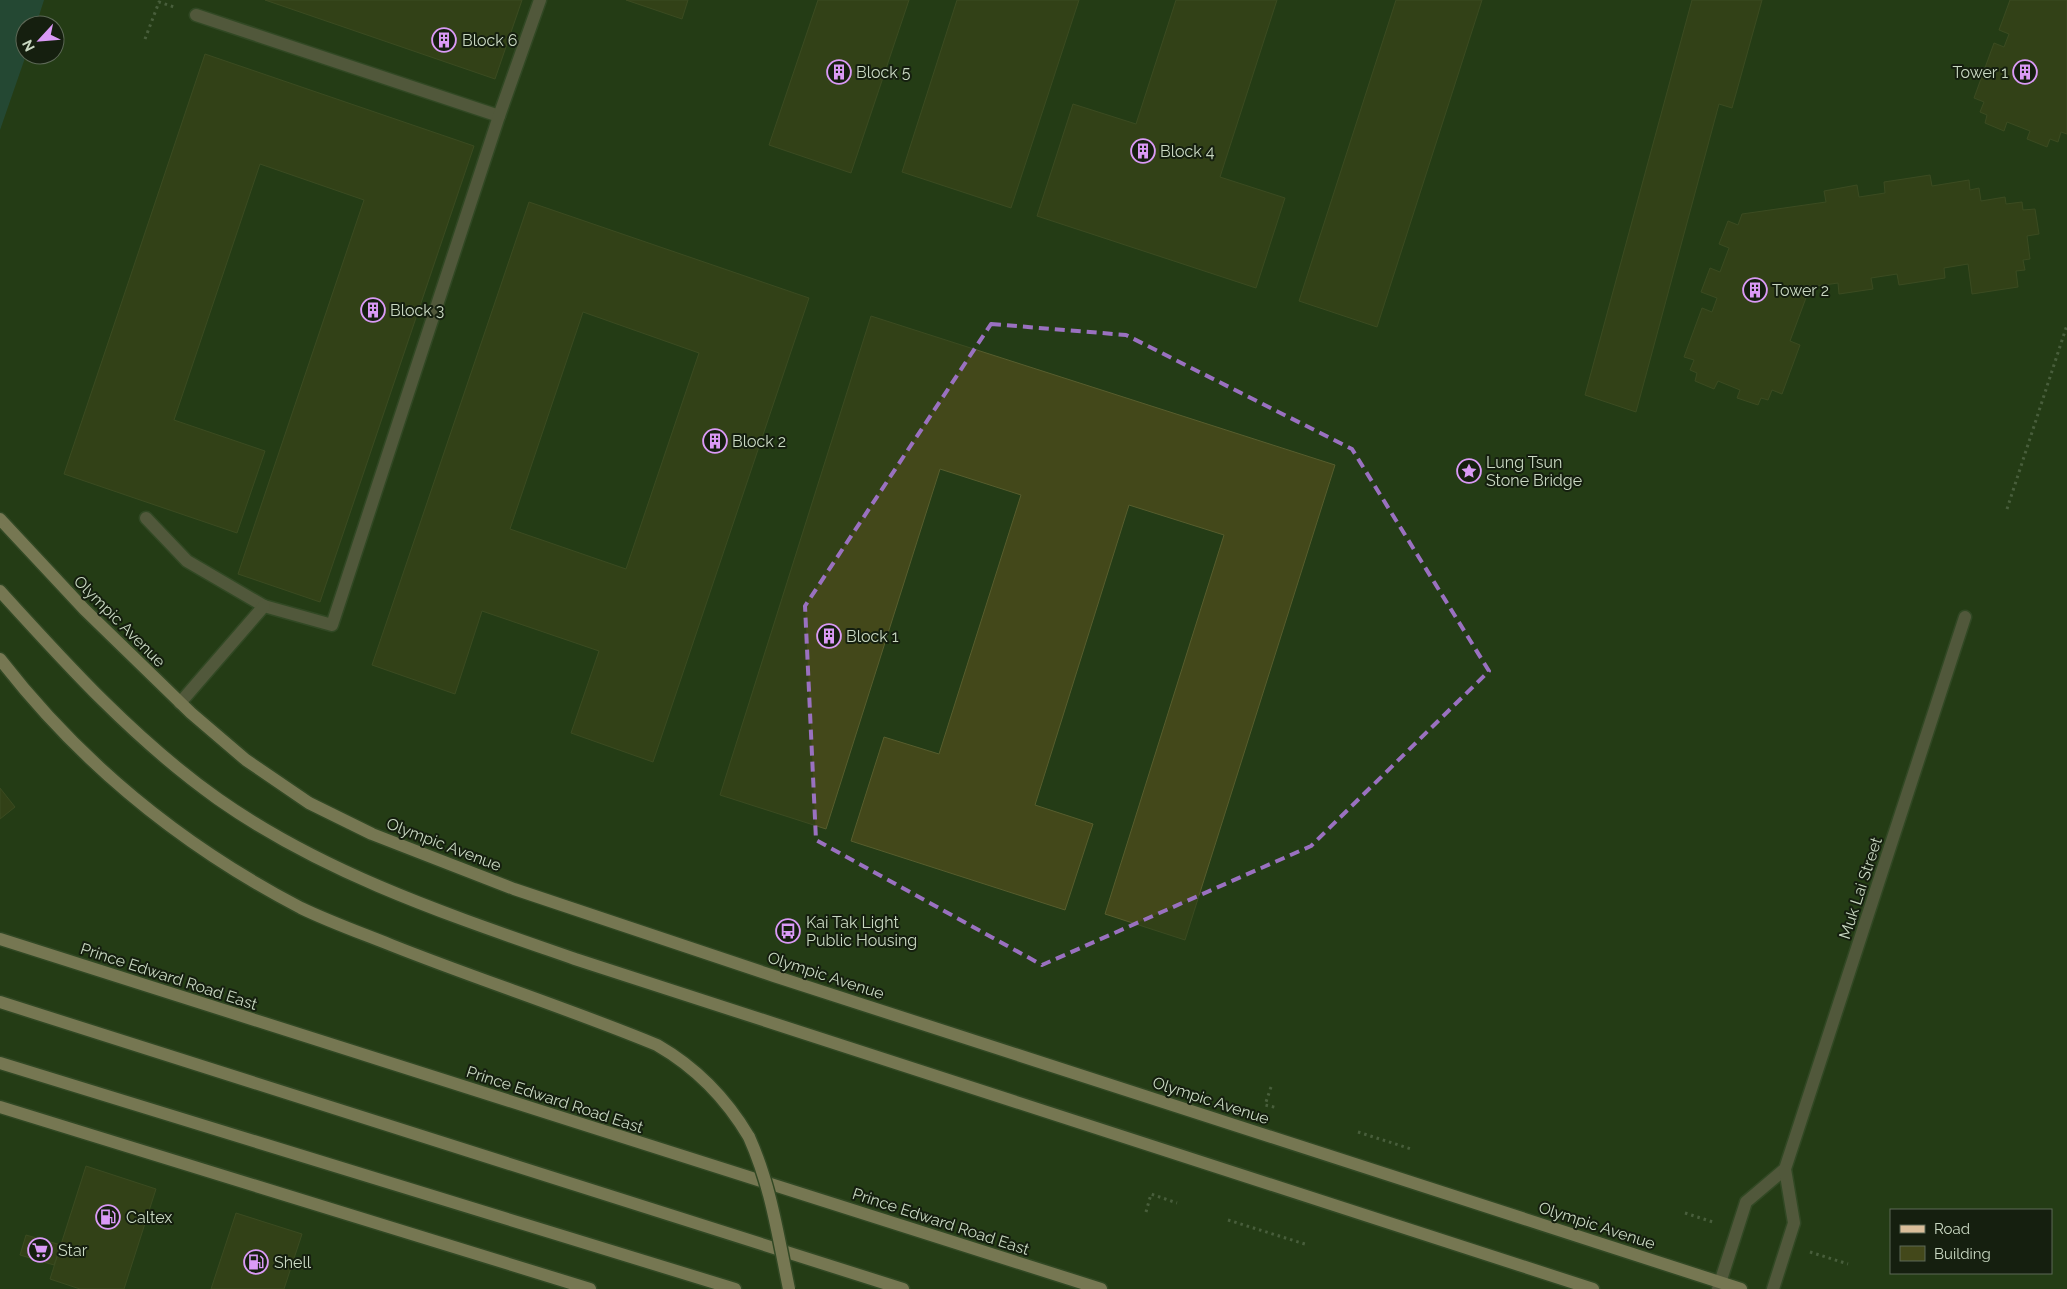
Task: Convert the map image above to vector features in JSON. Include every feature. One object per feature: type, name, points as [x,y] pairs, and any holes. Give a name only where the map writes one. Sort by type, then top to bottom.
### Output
[{"type":"main road","name":"Olympic Avenue","points":[[0,519],[84,609],[180,703],[246,760],[309,803],[372,834],[479,876],[784,979],[1719,1286],[1741,1289]]},
{"type":"main road","points":[[0,591],[98,698],[154,750],[218,799],[283,840],[353,876],[457,917],[584,962],[1593,1289]]},
{"type":"main road","points":[[0,659],[84,754],[130,797],[186,839],[246,877],[302,908],[354,930],[657,1045],[679,1058],[699,1075],[730,1108],[748,1137],[766,1182],[775,1215],[789,1289]]},
{"type":"main road","name":"Prince Edward Road East","points":[[0,939],[1101,1289]]},
{"type":"main road","points":[[0,1002],[903,1289]]},
{"type":"main road","points":[[0,1063],[735,1289]]},
{"type":"main road","points":[[0,1107],[590,1289]]},
{"type":"street","points":[[146,518],[187,562],[264,606],[332,625],[499,116],[540,0]]},
{"type":"street","points":[[196,15],[499,116]]},
{"type":"street","points":[[180,703],[264,606]]},
{"type":"street","name":"Muk Lai Street","points":[[1773,1289],[1794,1223],[1786,1168],[1965,617]]},
{"type":"street","points":[[1719,1286],[1746,1202],[1786,1168]]},
{"type":"path","points":[[145,39],[159,2],[196,15]]},
{"type":"path","points":[[2007,510],[2067,325]]},
{"type":"path","points":[[1271,1087],[1264,1104],[1278,1108]]},
{"type":"path","points":[[1358,1132],[1411,1149]]},
{"type":"path","points":[[1146,1212],[1151,1194],[1177,1202]]},
{"type":"path","points":[[1228,1220],[1308,1245]]},
{"type":"highlighted area","points":[[991,324],[1126,335],[1352,449],[1489,671],[1311,846],[1042,965],[816,840],[805,606]]},
{"type":"water","points":[[0,0],[44,0],[39,15],[15,15],[15,65],[23,65],[0,130]]},
{"type":"building","name":"Block 6","points":[[265,0],[522,0],[495,79]]},
{"type":"building","points":[[626,0],[688,0],[682,19]]},
{"type":"building","name":"Block 5","points":[[818,0],[909,0],[851,173],[769,145]]},
{"type":"building","points":[[957,0],[1079,0],[1011,208],[902,172]]},
{"type":"building","name":"Block 4","points":[[1176,0],[1277,0],[1220,177],[1285,198],[1256,288],[1037,216],[1073,104],[1136,124]]},
{"type":"building","points":[[1396,0],[1482,0],[1377,327],[1299,301]]},
{"type":"building","points":[[1692,0],[1762,0],[1732,108],[1719,104],[1636,412],[1585,395]]},
{"type":"building","name":"Tower 1","points":[[2010,0],[2067,0],[2067,134],[2061,132],[2058,142],[2050,139],[2047,147],[2027,139],[2030,131],[2007,122],[2004,131],[1985,123],[1987,115],[1980,112],[1984,102],[1974,98],[1994,43],[2004,47],[2009,34],[1999,30]]},
{"type":"building","name":"Block 3","points":[[205,54],[474,146],[320,602],[238,574],[364,200],[260,164],[174,420],[265,451],[237,533],[64,474]]},
{"type":"building","name":"Tower 2","points":[[1930,175],[1932,186],[1969,180],[1970,190],[1979,188],[1981,201],[2005,197],[2006,204],[2022,202],[2023,210],[2035,209],[2039,234],[2027,236],[2030,259],[2023,260],[2025,270],[2016,271],[2018,287],[1972,294],[1968,264],[1944,268],[1945,278],[1899,285],[1897,274],[1871,278],[1873,289],[1839,294],[1838,283],[1810,287],[1790,341],[1800,345],[1782,394],[1772,390],[1768,400],[1761,398],[1758,405],[1737,398],[1740,390],[1718,381],[1714,389],[1695,381],[1697,373],[1690,370],[1694,360],[1684,357],[1702,308],[1712,312],[1717,298],[1701,292],[1710,268],[1720,272],[1729,248],[1719,244],[1728,221],[1738,225],[1742,214],[1826,202],[1824,191],[1857,185],[1859,197],[1885,193],[1884,182]]},
{"type":"building","name":"Block 2","points":[[529,202],[809,298],[653,762],[571,733],[599,651],[482,611],[455,694],[372,665]],"holes":[[[583,312],[699,353],[626,569],[510,529]]]},
{"type":"building","name":"Block 1","points":[[871,316],[1335,465],[1185,940],[1105,914],[1224,535],[1129,505],[1035,805],[1093,824],[1065,910],[851,841],[884,737],[939,754],[1021,495],[940,469],[826,829],[720,795]]},
{"type":"building","points":[[0,788],[15,807],[0,819]]},
{"type":"building","name":"Caltex","points":[[86,1166],[156,1189],[124,1289],[80,1289],[50,1279]]},
{"type":"building","name":"Shell","points":[[236,1213],[302,1234],[284,1289],[211,1289]]},
{"type":"building","name":"Star","points":[[26,1235],[61,1245],[54,1265],[20,1255]]},
{"type":"place","name":"Block 6","points":[[444,40]]},
{"type":"place","name":"Block 5","points":[[839,72]]},
{"type":"place","name":"Tower 1","points":[[2025,72]]},
{"type":"place","name":"Block 4","points":[[1143,151]]},
{"type":"place","name":"Tower 2","points":[[1755,290]]},
{"type":"place","name":"Block 3","points":[[373,310]]},
{"type":"place","name":"Block 2","points":[[715,441]]},
{"type":"place","name":"Lung Tsun Stone Bridge","points":[[1469,471]]},
{"type":"place","name":"Block 1","points":[[829,636]]},
{"type":"place","name":"Kai Tak Light Public Housing","points":[[788,931]]},
{"type":"place","name":"Caltex","points":[[108,1217]]},
{"type":"place","name":"Star","points":[[40,1250]]},
{"type":"place","name":"Shell","points":[[256,1262]]}]
